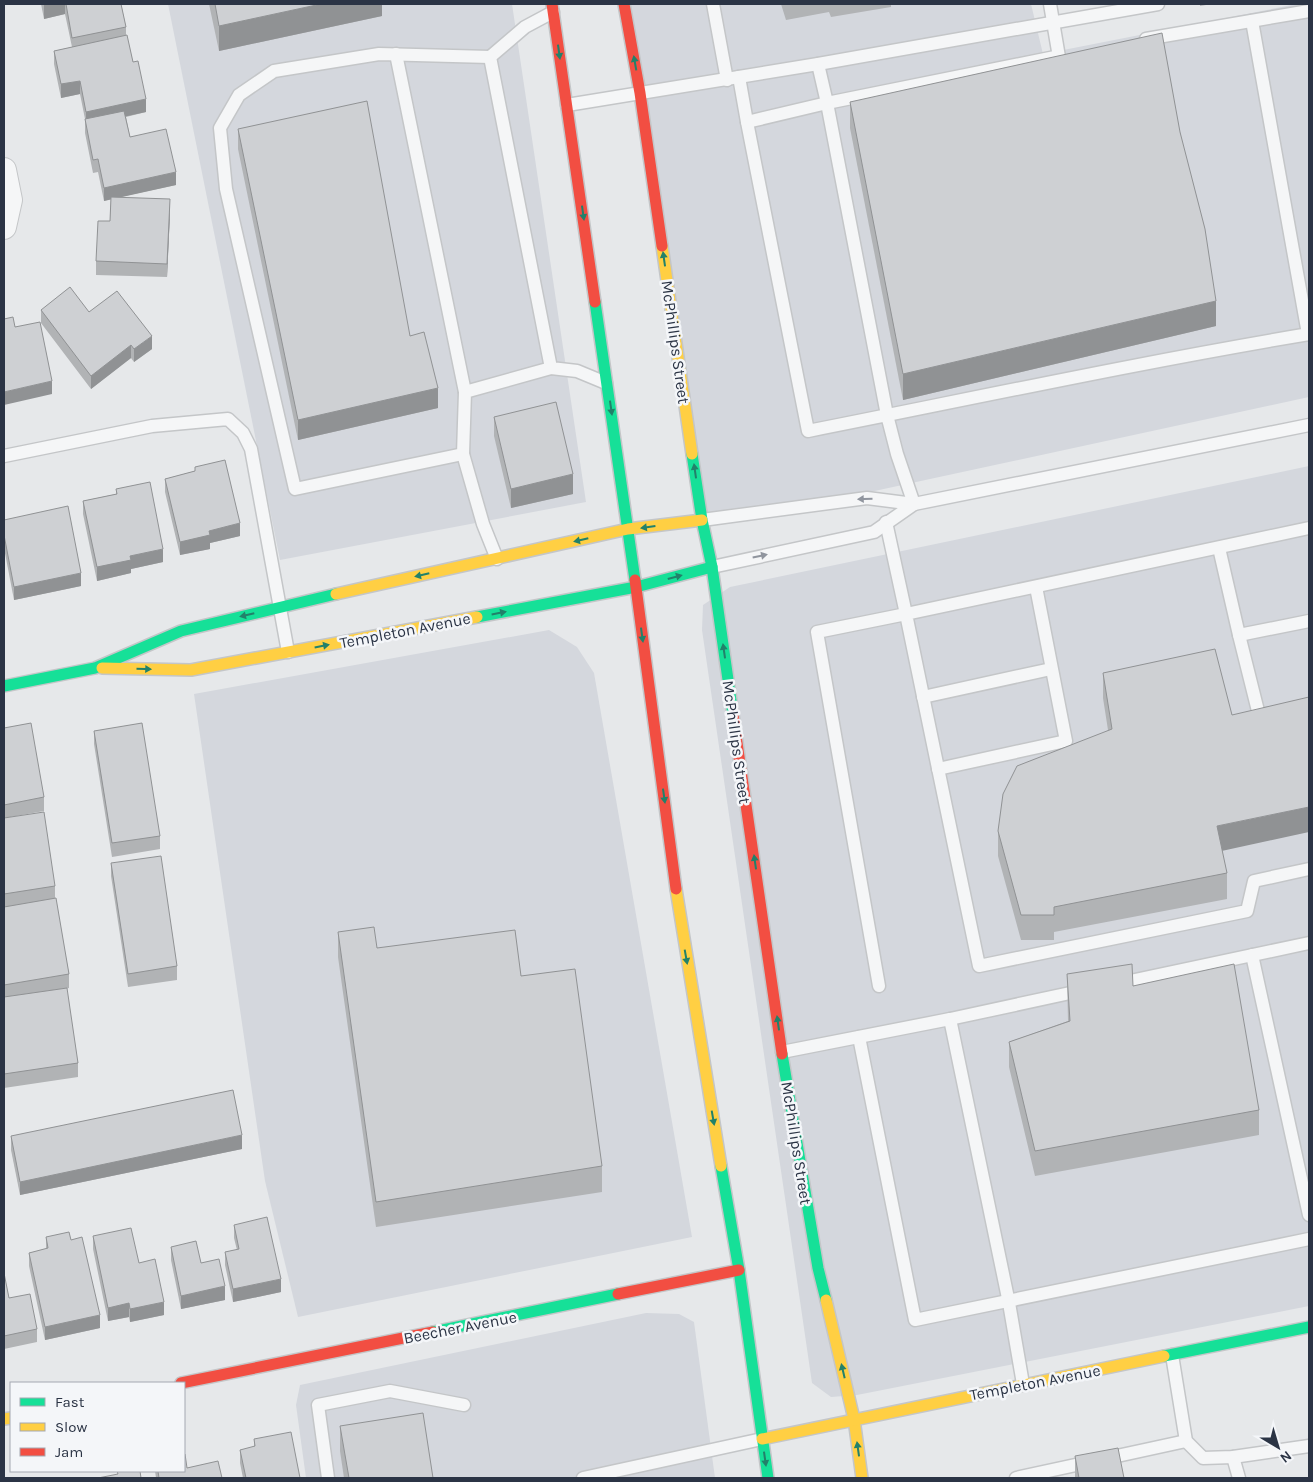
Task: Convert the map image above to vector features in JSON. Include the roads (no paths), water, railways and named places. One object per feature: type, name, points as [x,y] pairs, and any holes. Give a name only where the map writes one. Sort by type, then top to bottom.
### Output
[{"type":"main road","name":"McPhillips Street","points":[[624,4],[640,93],[702,520],[712,567],[782,1052],[818,1268],[854,1419],[862,1478]]},
{"type":"main road","points":[[553,8],[608,384],[684,945],[739,1270],[768,1478]]},
{"type":"main road","name":"Templeton Avenue","points":[[4,686],[95,668],[181,631],[279,607],[628,529],[702,520]]},
{"type":"main road","name":"Templeton Avenue","points":[[95,668],[191,670],[636,587],[712,567]]},
{"type":"main road","name":"Beecher Avenue","points":[[185,1382],[739,1270]]},
{"type":"main road","name":"Templeton Avenue","points":[[762,1439],[1023,1384],[1309,1327]]},
{"type":"street","points":[[4,170],[10,200],[4,227]]},
{"type":"lane","points":[[713,4],[747,122],[808,431],[1194,354],[1309,334],[1252,21]]},
{"type":"lane","points":[[747,122],[827,103],[1064,56],[1053,23],[1050,4]]},
{"type":"lane","points":[[567,105],[1053,23],[1094,10],[1158,4]]},
{"type":"lane","points":[[463,454],[295,489],[226,189],[220,128],[239,95],[274,71],[379,54],[490,57],[525,27],[553,8]]},
{"type":"lane","points":[[1131,42],[1309,11]]},
{"type":"lane","points":[[396,54],[465,392],[463,454],[482,524],[497,559]]},
{"type":"lane","points":[[490,57],[552,368]]},
{"type":"lane","points":[[818,64],[887,415],[897,454],[914,504]]},
{"type":"lane","points":[[465,392],[552,368],[576,371],[608,384]]},
{"type":"lane","points":[[4,456],[152,426],[228,419],[243,432],[251,449],[288,652]]},
{"type":"lane","points":[[702,520],[867,498],[914,504],[1309,425]]},
{"type":"lane","points":[[712,567],[874,532],[914,504]]},
{"type":"lane","points":[[886,522],[979,966],[1247,911],[1254,881],[1309,870]]},
{"type":"lane","points":[[879,986],[817,632],[1309,528]]},
{"type":"lane","points":[[1219,548],[1259,715],[1284,710]]},
{"type":"lane","points":[[938,769],[1066,741],[1036,587]]},
{"type":"lane","points":[[1239,635],[1309,621]]},
{"type":"lane","points":[[923,697],[1051,669]]},
{"type":"lane","points":[[782,1052],[950,1019],[1309,943]]},
{"type":"lane","points":[[1252,955],[1309,1215]]},
{"type":"lane","points":[[950,1019],[1023,1384]]},
{"type":"lane","points":[[859,1037],[915,1320],[1008,1303],[1309,1239]]},
{"type":"lane","points":[[1172,1355],[1186,1441],[1204,1458],[1234,1457],[1309,1446]]},
{"type":"lane","points":[[328,1478],[318,1405],[390,1391],[464,1405]]},
{"type":"lane","points":[[583,1478],[762,1439]]},
{"type":"lane","points":[[1016,1478],[1186,1441]]},
{"type":"lane","points":[[1234,1457],[1239,1478]]}]
